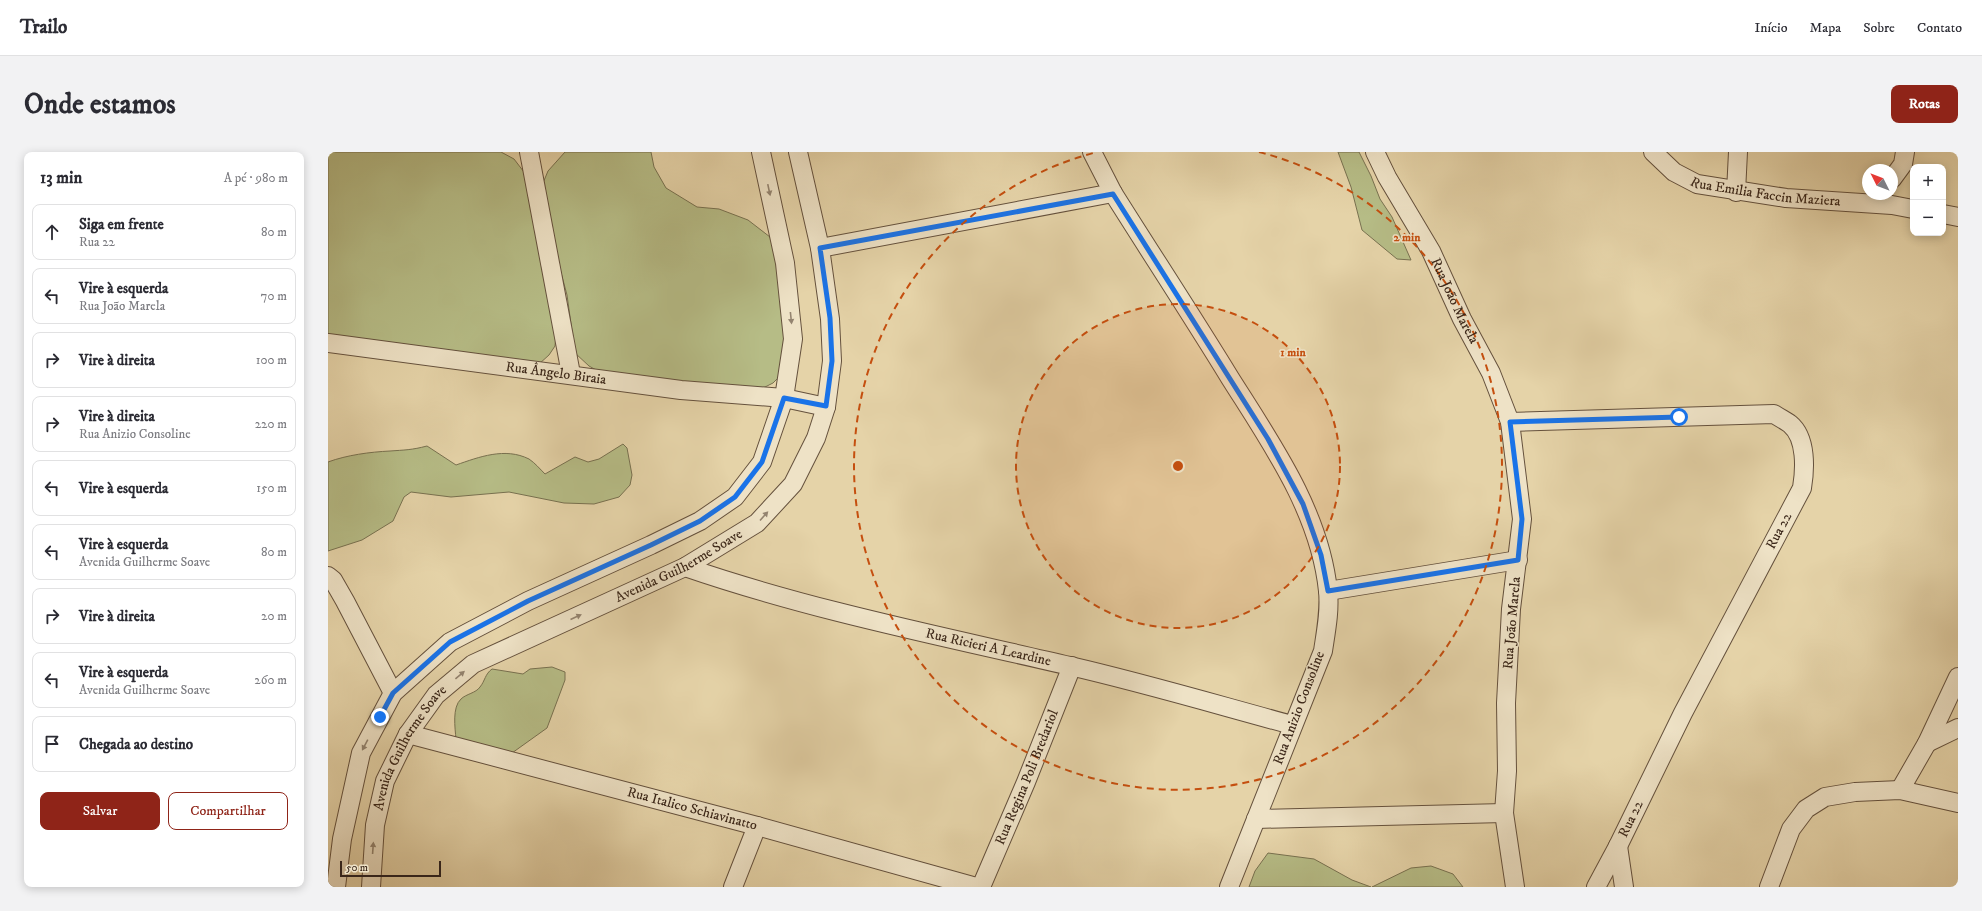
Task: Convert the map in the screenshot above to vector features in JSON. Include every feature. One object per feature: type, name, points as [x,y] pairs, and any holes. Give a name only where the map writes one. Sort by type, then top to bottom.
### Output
[{"type":"street","points":[[529,152],[571,374]]},
{"type":"street","name":"Avenida Guilherme Soave","points":[[336,887],[342,839],[361,752],[393,693],[450,642],[528,601],[700,521],[735,497],[762,462],[784,398],[794,339],[785,263],[761,152]]},
{"type":"street","name":"Avenida Guilherme Soave","points":[[371,887],[375,825],[385,781],[408,734],[436,695],[473,664],[684,567],[757,523],[792,484],[816,438],[826,406],[832,361],[830,318],[820,248],[798,152]]},
{"type":"street","name":"Rua Anizio Consoline","points":[[1092,152],[1113,194],[1268,439],[1303,504],[1321,555],[1328,591],[1328,623],[1323,651],[1292,725],[1229,887]]},
{"type":"street","name":"Rua João Marela","points":[[1376,152],[1387,177],[1431,251],[1462,319],[1491,373],[1510,422],[1522,519],[1511,609],[1506,696],[1507,771],[1504,814],[1515,887]]},
{"type":"street","name":"Rua Emilia Faccin Maziera","points":[[1653,152],[1674,172],[1697,184],[1736,192],[1786,198],[1849,202],[1910,209]]},
{"type":"street","points":[[1736,192],[1738,152]]},
{"type":"street","points":[[1898,171],[1903,164],[1905,152]]},
{"type":"street","points":[[820,248],[1113,194]]},
{"type":"street","points":[[1849,202],[1862,197]]},
{"type":"street","points":[[1946,215],[1958,217]]},
{"type":"street","name":"Rua Ângelo Biraia","points":[[328,343],[399,354],[571,374],[681,390],[784,398],[826,406]]},
{"type":"street","name":"Rua 22","points":[[1510,422],[1774,414],[1792,426],[1801,444],[1805,467],[1802,488],[1683,713],[1618,846],[1596,887]]},
{"type":"street","points":[[1328,591],[1518,560]]},
{"type":"street","name":"Rua Ricieri A Leardine","points":[[684,567],[741,587],[900,627],[1072,666],[1292,725]]},
{"type":"street","points":[[328,576],[333,580],[345,601],[393,693]]},
{"type":"street","name":"Rua Regina Poli Bredariol","points":[[981,887],[1072,666]]},
{"type":"street","points":[[1900,790],[1927,742],[1958,677]]},
{"type":"street","points":[[1927,742],[1958,728]]},
{"type":"street","name":"Rua Italico Schiavinatto","points":[[408,734],[757,826],[976,887]]},
{"type":"street","points":[[1769,887],[1791,829],[1806,809],[1825,797],[1855,792],[1900,790],[1958,803]]},
{"type":"street","points":[[1256,819],[1504,814]]},
{"type":"street","points":[[733,887],[757,826]]},
{"type":"street","points":[[1618,846],[1624,887]]},
{"type":"green space","points":[[328,152],[501,152],[514,159],[527,176],[558,312],[555,346],[549,355],[539,364],[328,349]]},
{"type":"green space","points":[[565,152],[651,152],[654,167],[666,188],[697,207],[719,209],[748,220],[770,237],[782,260],[786,370],[773,383],[753,393],[619,383],[589,366],[575,353],[567,295],[552,239],[543,183],[548,171]]},
{"type":"green space","points":[[1338,152],[1359,152],[1380,199],[1392,217],[1411,260],[1397,259],[1362,230],[1351,187]]},
{"type":"green space","points":[[623,444],[627,448],[632,475],[630,485],[619,497],[594,504],[564,503],[509,492],[451,497],[411,492],[404,497],[393,521],[362,540],[328,551],[328,462],[359,454],[408,450],[427,446],[456,465],[492,454],[520,455],[529,459],[545,474],[575,457],[588,462],[599,459]]},
{"type":"green space","points":[[552,667],[565,672],[565,680],[547,728],[512,753],[456,739],[455,712],[458,703],[463,697],[474,692],[482,685],[488,673],[492,669],[523,674],[530,669]]},
{"type":"green space","points":[[1268,853],[1314,859],[1352,880],[1371,887],[1249,887],[1255,871]]},
{"type":"green space","points":[[1431,866],[1453,874],[1463,887],[1372,887],[1411,868]]},
{"type":"route","points":[[380,717],[393,693],[450,642],[528,601],[700,521],[735,497],[762,462],[784,398],[826,406],[832,361],[830,318],[820,248],[1113,194],[1200,329],[1268,439],[1303,504],[1321,555],[1328,591],[1518,560],[1522,519],[1510,422],[1679,417]]}]
